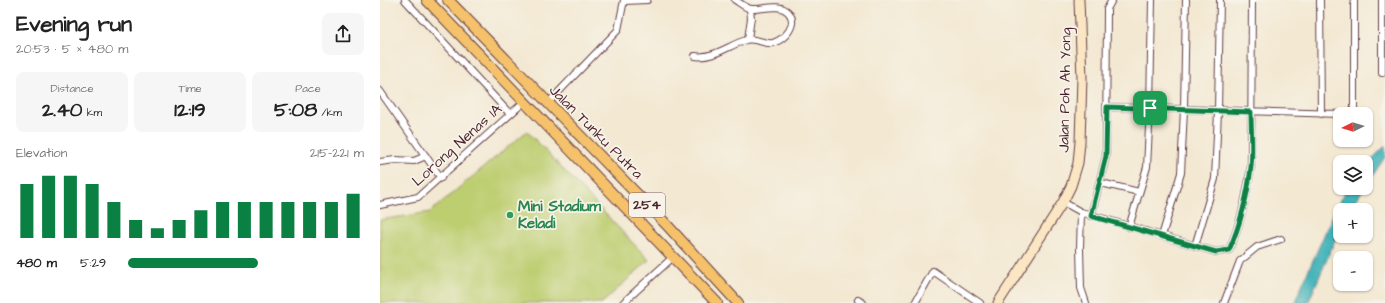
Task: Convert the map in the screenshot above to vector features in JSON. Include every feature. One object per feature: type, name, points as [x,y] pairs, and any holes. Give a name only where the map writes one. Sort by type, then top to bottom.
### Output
[{"type":"main road","name":"Jalan Tunku Putra","points":[[427,0],[717,303]]},
{"type":"main road","name":"Jalan Tunku Putra","points":[[448,0],[519,75],[666,224],[738,303]]},
{"type":"main road","name":"Jalan Poh Ah Yong","points":[[998,303],[1063,202],[1071,186],[1078,162],[1082,78],[1080,0]]},
{"type":"main road","points":[[519,75],[525,89],[524,102],[535,102],[551,107]]},
{"type":"street","points":[[405,0],[510,114]]},
{"type":"street","points":[[551,107],[618,30],[624,1],[647,0]]},
{"type":"street","points":[[695,56],[712,55],[727,47],[748,39],[772,43],[782,38],[791,30],[793,23],[790,14],[782,8],[769,7],[750,9],[735,0]]},
{"type":"street","points":[[1091,216],[1106,156],[1107,9],[1112,0]]},
{"type":"street","points":[[1129,227],[1147,167],[1150,108],[1152,0]]},
{"type":"street","points":[[1162,236],[1181,173],[1186,0]]},
{"type":"street","points":[[1195,246],[1215,179],[1220,0]]},
{"type":"street","points":[[1063,202],[1091,216],[1129,227],[1216,252],[1229,250],[1235,237],[1248,188],[1251,166],[1252,0]]},
{"type":"street","points":[[1320,0],[1321,114]]},
{"type":"street","points":[[1354,0],[1354,107]]},
{"type":"street","points":[[1382,0],[1382,73]]},
{"type":"street","points":[[748,39],[751,18],[750,9]]},
{"type":"street","points":[[380,90],[441,178]]},
{"type":"street","name":"Lorong Nenas 1A","points":[[380,205],[418,197],[441,178],[524,102]]},
{"type":"street","points":[[1107,107],[1333,114]]},
{"type":"street","points":[[380,162],[395,160],[414,161],[426,156]]},
{"type":"street","points":[[1100,183],[1139,192]]},
{"type":"street","points":[[1081,212],[1081,288],[1086,303]]},
{"type":"street","points":[[1224,303],[1240,261],[1257,247],[1281,239]]},
{"type":"street","points":[[623,303],[673,257]]},
{"type":"street","points":[[915,303],[933,270],[973,301],[980,303]]},
{"type":"green space","name":"Mini Stadium Keladi","points":[[527,131],[649,260],[602,303],[380,303],[380,220],[430,212]]},
{"type":"water","points":[[1385,146],[1385,157],[1373,175],[1373,158]]},
{"type":"water","points":[[1343,195],[1360,195],[1354,203],[1339,203]]},
{"type":"water","points":[[1333,215],[1334,243],[1308,303],[1294,303]]},
{"type":"place","name":"Mini Stadium Keladi","points":[[510,215]]},
{"type":"route","points":[[1107,107],[1150,108],[1251,112],[1251,166],[1248,188],[1235,237],[1229,250],[1216,252],[1091,216],[1106,156],[1107,107]]}]
